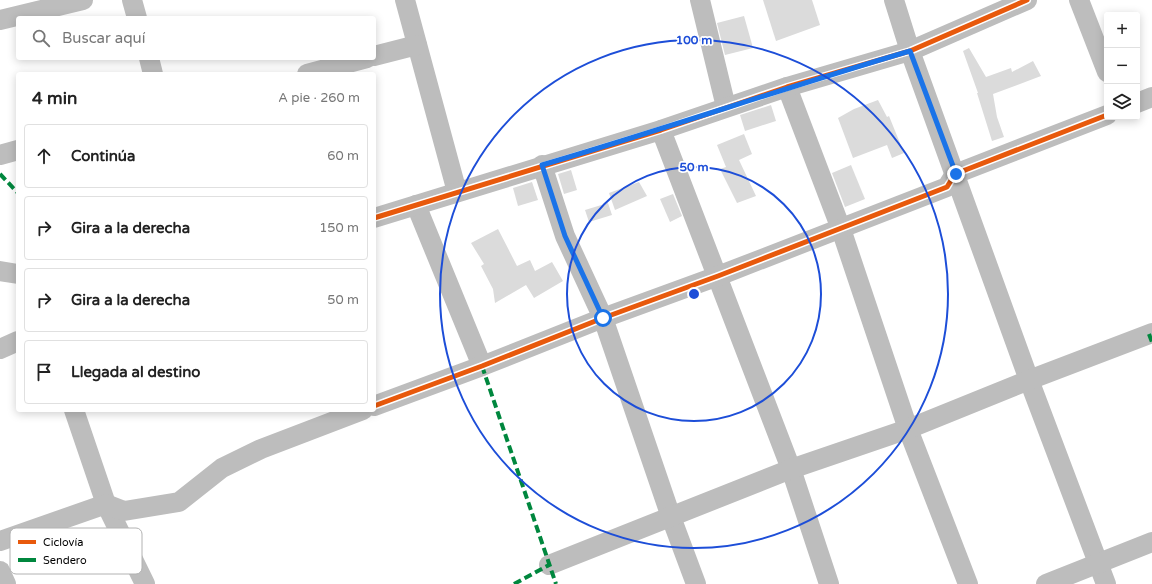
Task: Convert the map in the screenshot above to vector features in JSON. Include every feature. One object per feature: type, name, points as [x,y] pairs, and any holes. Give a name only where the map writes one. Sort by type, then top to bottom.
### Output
[{"type":"street","points":[[17,16],[83,0]]},
{"type":"street","points":[[132,0],[136,16]]},
{"type":"street","points":[[405,0],[457,192]]},
{"type":"street","points":[[700,0],[726,108]]},
{"type":"street","points":[[894,0],[910,51],[956,174],[1029,380],[1106,584]]},
{"type":"street","points":[[376,217],[542,165],[661,130],[787,87],[910,51],[1027,0]]},
{"type":"street","points":[[1079,0],[1104,64]]},
{"type":"street","points":[[0,20],[16,16]]},
{"type":"street","points":[[376,55],[417,45]]},
{"type":"street","points":[[150,60],[153,72]]},
{"type":"street","points":[[314,72],[360,60]]},
{"type":"street","points":[[787,87],[841,229],[908,429],[968,584]]},
{"type":"street","points":[[1140,102],[1152,97]]},
{"type":"street","points":[[376,405],[841,229],[947,187],[956,174],[1104,116]]},
{"type":"street","points":[[661,130],[791,469],[829,584]]},
{"type":"street","points":[[0,155],[16,151]]},
{"type":"street","points":[[542,165],[565,236],[603,318],[671,517],[696,584]]},
{"type":"street","points":[[416,205],[482,366]]},
{"type":"street","points":[[0,270],[16,274]]},
{"type":"street","points":[[549,565],[791,469],[908,429],[1029,380],[1151,337]]},
{"type":"street","points":[[0,349],[16,342]]},
{"type":"street","points":[[75,412],[106,504],[117,528]]},
{"type":"street","points":[[37,528],[106,504],[124,511],[180,502],[222,468],[261,449],[358,412]]},
{"type":"street","points":[[0,541],[10,538]]},
{"type":"street","points":[[1046,584],[1152,542]]},
{"type":"street","points":[[0,571],[6,584]]},
{"type":"street","points":[[139,574],[144,584]]},
{"type":"building","points":[[763,0],[812,0],[820,25],[776,41]]},
{"type":"building","points":[[744,16],[753,48],[725,55],[717,23]]},
{"type":"building","points":[[969,48],[986,77],[1011,68],[1012,72],[1033,61],[1041,76],[993,94],[997,117],[1004,137],[992,141],[978,93],[963,51]]},
{"type":"building","points":[[878,100],[887,117],[889,116],[904,153],[892,158],[887,145],[853,158],[838,118],[854,109]]},
{"type":"building","points":[[771,105],[776,121],[745,131],[740,115]]},
{"type":"building","points":[[744,134],[752,154],[739,160],[756,196],[737,203],[720,169],[726,167],[717,145]]},
{"type":"building","points":[[851,165],[865,199],[845,207],[832,173]]},
{"type":"building","points":[[571,170],[577,190],[564,194],[558,174]]},
{"type":"building","points":[[532,182],[538,200],[518,206],[513,188]]},
{"type":"building","points":[[639,182],[647,196],[615,210],[609,193]]},
{"type":"building","points":[[673,194],[682,216],[670,222],[660,199]]},
{"type":"building","points":[[608,203],[612,215],[589,222],[585,210]]},
{"type":"building","points":[[498,229],[517,266],[530,260],[535,271],[552,262],[563,281],[534,298],[526,285],[495,303],[493,289],[481,266],[484,264],[471,243]]},
{"type":"marked path","points":[[0,174],[16,191]]},
{"type":"marked path","points":[[1149,334],[1152,342]]},
{"type":"marked path","points":[[482,366],[556,584]]},
{"type":"marked path","points":[[514,584],[549,565]]},
{"type":"cycle path","points":[[376,217],[661,130],[787,87],[910,51],[1027,0]]},
{"type":"cycle path","points":[[376,405],[482,366],[603,318],[718,276],[947,187],[955,174],[1104,116]]},
{"type":"route","points":[[603,318],[565,236],[542,165],[661,130],[787,87],[910,51],[956,174]]}]
